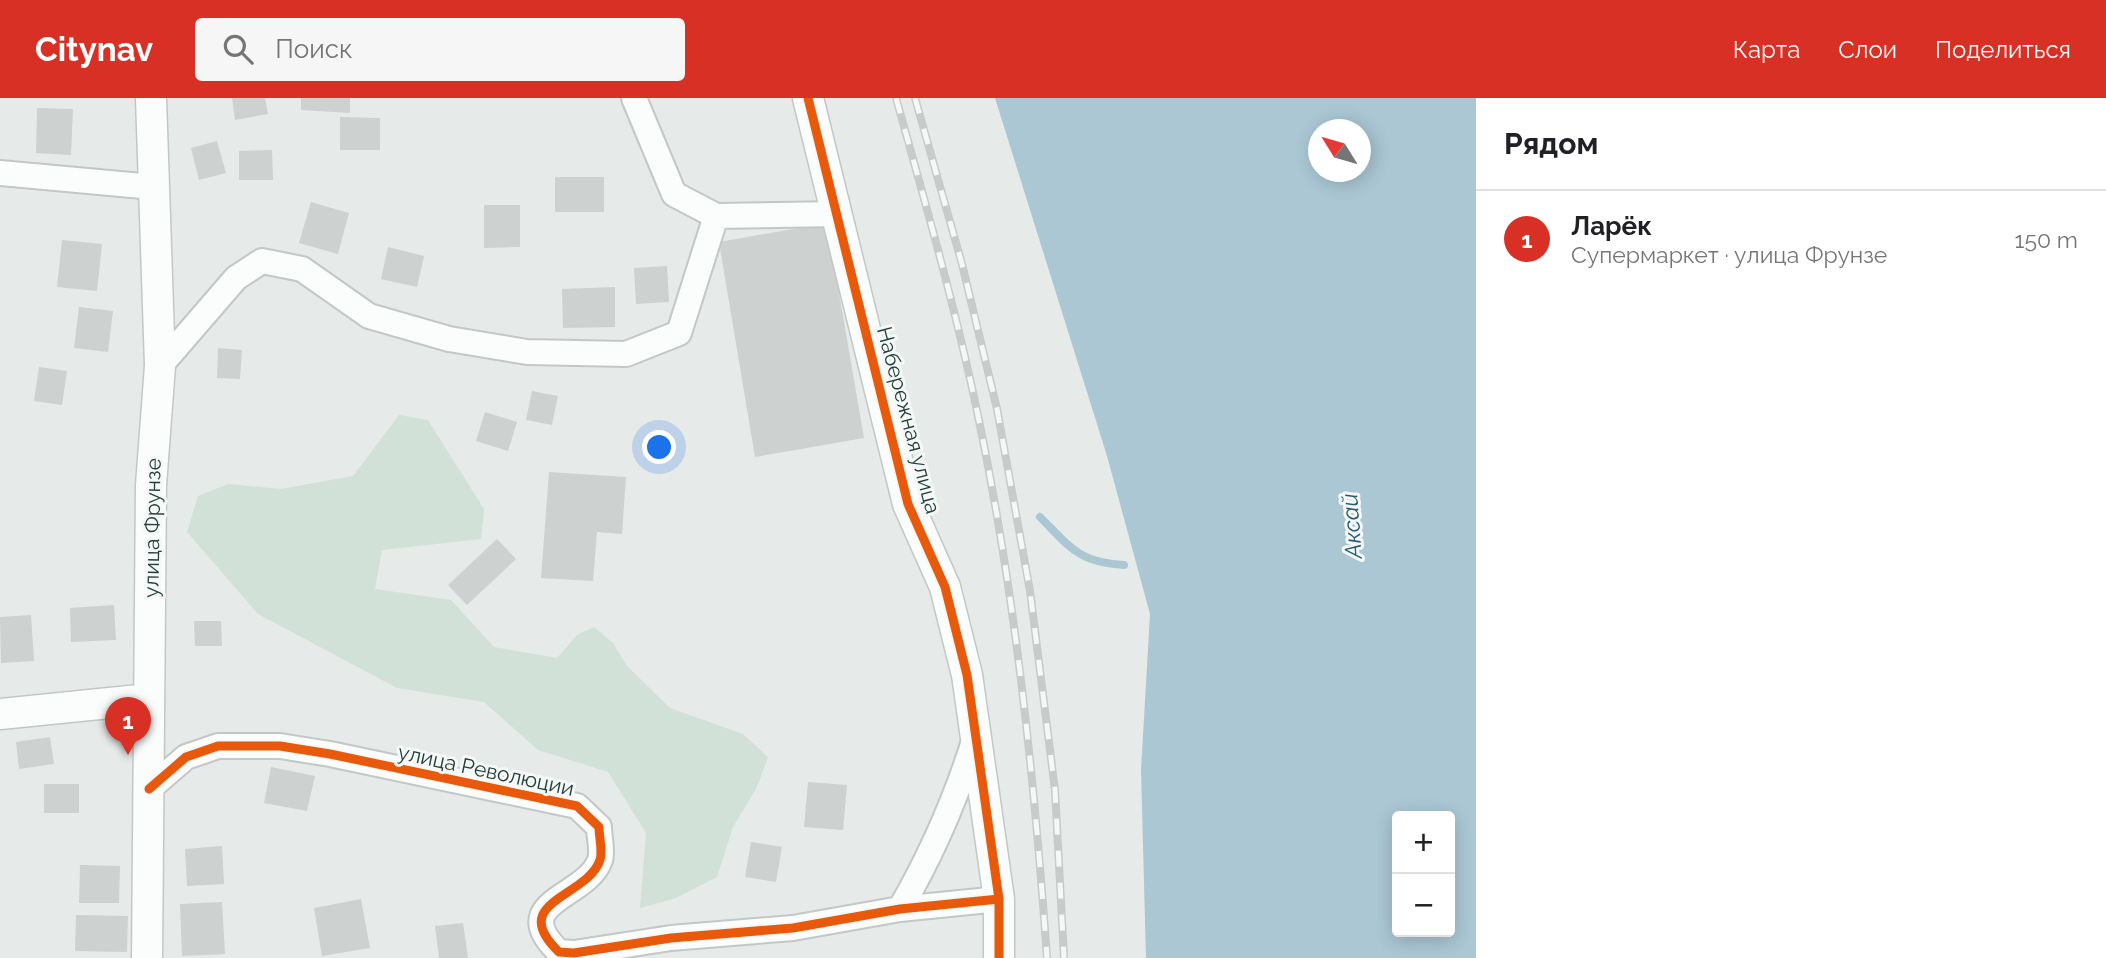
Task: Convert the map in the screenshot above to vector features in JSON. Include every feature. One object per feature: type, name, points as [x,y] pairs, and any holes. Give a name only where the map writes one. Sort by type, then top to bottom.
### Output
[{"type":"street","name":"улица Фрунзе","points":[[147,958],[150,485],[160,366],[151,98]]},
{"type":"street","points":[[634,98],[674,194],[716,216],[839,214]]},
{"type":"street","name":"Набережная улица","points":[[808,98],[839,214],[908,505],[945,587],[967,675],[999,899],[999,958]]},
{"type":"street","points":[[0,173],[153,187]]},
{"type":"street","points":[[160,366],[236,278],[262,261],[302,269],[369,316],[449,339],[527,352],[626,354],[679,333],[716,216]]},
{"type":"street","points":[[0,714],[149,699]]},
{"type":"street","points":[[900,909],[928,862],[956,799],[976,734]]},
{"type":"street","name":"улица Революции","points":[[149,789],[186,757],[218,746],[280,747],[330,754],[577,806],[599,827],[601,859],[591,875],[548,906],[541,922],[544,938],[558,952],[574,953],[670,938],[793,928],[900,909],[999,899]]},
{"type":"shaded area","points":[[399,415],[428,420],[484,509],[481,539],[382,550],[375,589],[451,600],[494,647],[557,658],[577,635],[594,627],[613,643],[627,666],[670,708],[743,734],[768,757],[757,787],[733,827],[717,877],[676,898],[640,908],[646,833],[608,772],[538,750],[484,702],[397,688],[258,614],[187,532],[198,496],[228,484],[281,489],[353,476]]},
{"type":"water","name":"Аксай","points":[[995,98],[1476,98],[1476,958],[1146,958],[1141,770],[1150,614],[1107,456]]},
{"type":"building","points":[[232,98],[265,98],[268,114],[235,120]]},
{"type":"building","points":[[301,98],[350,98],[350,113],[301,110]]},
{"type":"building","points":[[37,108],[73,109],[71,155],[36,153]]},
{"type":"building","points":[[340,117],[380,118],[380,150],[340,150]]},
{"type":"building","points":[[217,141],[226,173],[199,180],[191,148]]},
{"type":"building","points":[[272,150],[273,180],[239,180],[239,151]]},
{"type":"building","points":[[555,177],[604,177],[604,212],[555,212]]},
{"type":"building","points":[[311,202],[349,213],[338,254],[299,243]]},
{"type":"building","points":[[484,205],[520,205],[520,247],[484,248]]},
{"type":"building","points":[[827,223],[864,438],[755,457],[719,242]]},
{"type":"building","points":[[62,240],[102,244],[97,291],[57,287]]},
{"type":"building","points":[[388,247],[424,256],[417,287],[381,279]]},
{"type":"building","points":[[667,266],[669,302],[636,304],[634,268]]},
{"type":"building","points":[[615,287],[615,327],[563,328],[562,289]]},
{"type":"building","points":[[79,307],[113,311],[108,352],[74,348]]},
{"type":"building","points":[[218,348],[242,350],[240,379],[217,378]]},
{"type":"building","points":[[39,367],[67,371],[62,405],[34,401]]},
{"type":"building","points":[[532,391],[558,396],[552,425],[526,420]]},
{"type":"building","points":[[485,412],[517,422],[508,451],[476,441]]},
{"type":"building","points":[[549,472],[626,477],[622,534],[597,532],[593,581],[541,578]]},
{"type":"building","points":[[497,539],[516,559],[467,605],[448,585]]},
{"type":"building","points":[[114,605],[116,640],[71,642],[70,608]]},
{"type":"building","points":[[31,615],[34,661],[1,663],[0,617]]},
{"type":"building","points":[[194,621],[221,621],[222,646],[195,646]]},
{"type":"building","points":[[50,737],[54,764],[19,769],[16,742]]},
{"type":"building","points":[[271,767],[315,776],[307,811],[264,803]]},
{"type":"building","points":[[808,782],[847,785],[843,830],[804,827]]},
{"type":"building","points":[[44,784],[79,784],[79,813],[44,813]]},
{"type":"building","points":[[751,842],[782,847],[776,882],[745,877]]},
{"type":"building","points":[[222,846],[224,884],[187,886],[185,849]]},
{"type":"building","points":[[80,865],[120,866],[119,903],[79,903]]},
{"type":"building","points":[[361,899],[370,948],[322,956],[314,908]]},
{"type":"building","points":[[222,902],[225,954],[182,956],[180,904]]},
{"type":"building","points":[[76,915],[128,916],[127,952],[75,951]]},
{"type":"building","points":[[463,923],[468,958],[439,958],[435,926]]},
{"type":"waterway","points":[[1040,517],[1076,552],[1096,561],[1124,565]]},
{"type":"railway","points":[[896,98],[959,332],[977,411],[1002,547],[1021,683],[1047,958]]},
{"type":"railway","points":[[915,98],[962,264],[997,409],[1030,591],[1055,790],[1064,958]]},
{"type":"cycle path","points":[[808,98],[908,504],[945,587],[967,675],[999,899],[999,958]]},
{"type":"cycle path","points":[[149,789],[186,757],[218,746],[280,746],[577,806],[599,827],[601,856],[592,873],[545,910],[541,921],[545,935],[559,952],[574,953],[671,938],[793,928],[900,909],[999,899]]},
{"type":"place","name":"Ларёк","points":[[128,755]]}]
